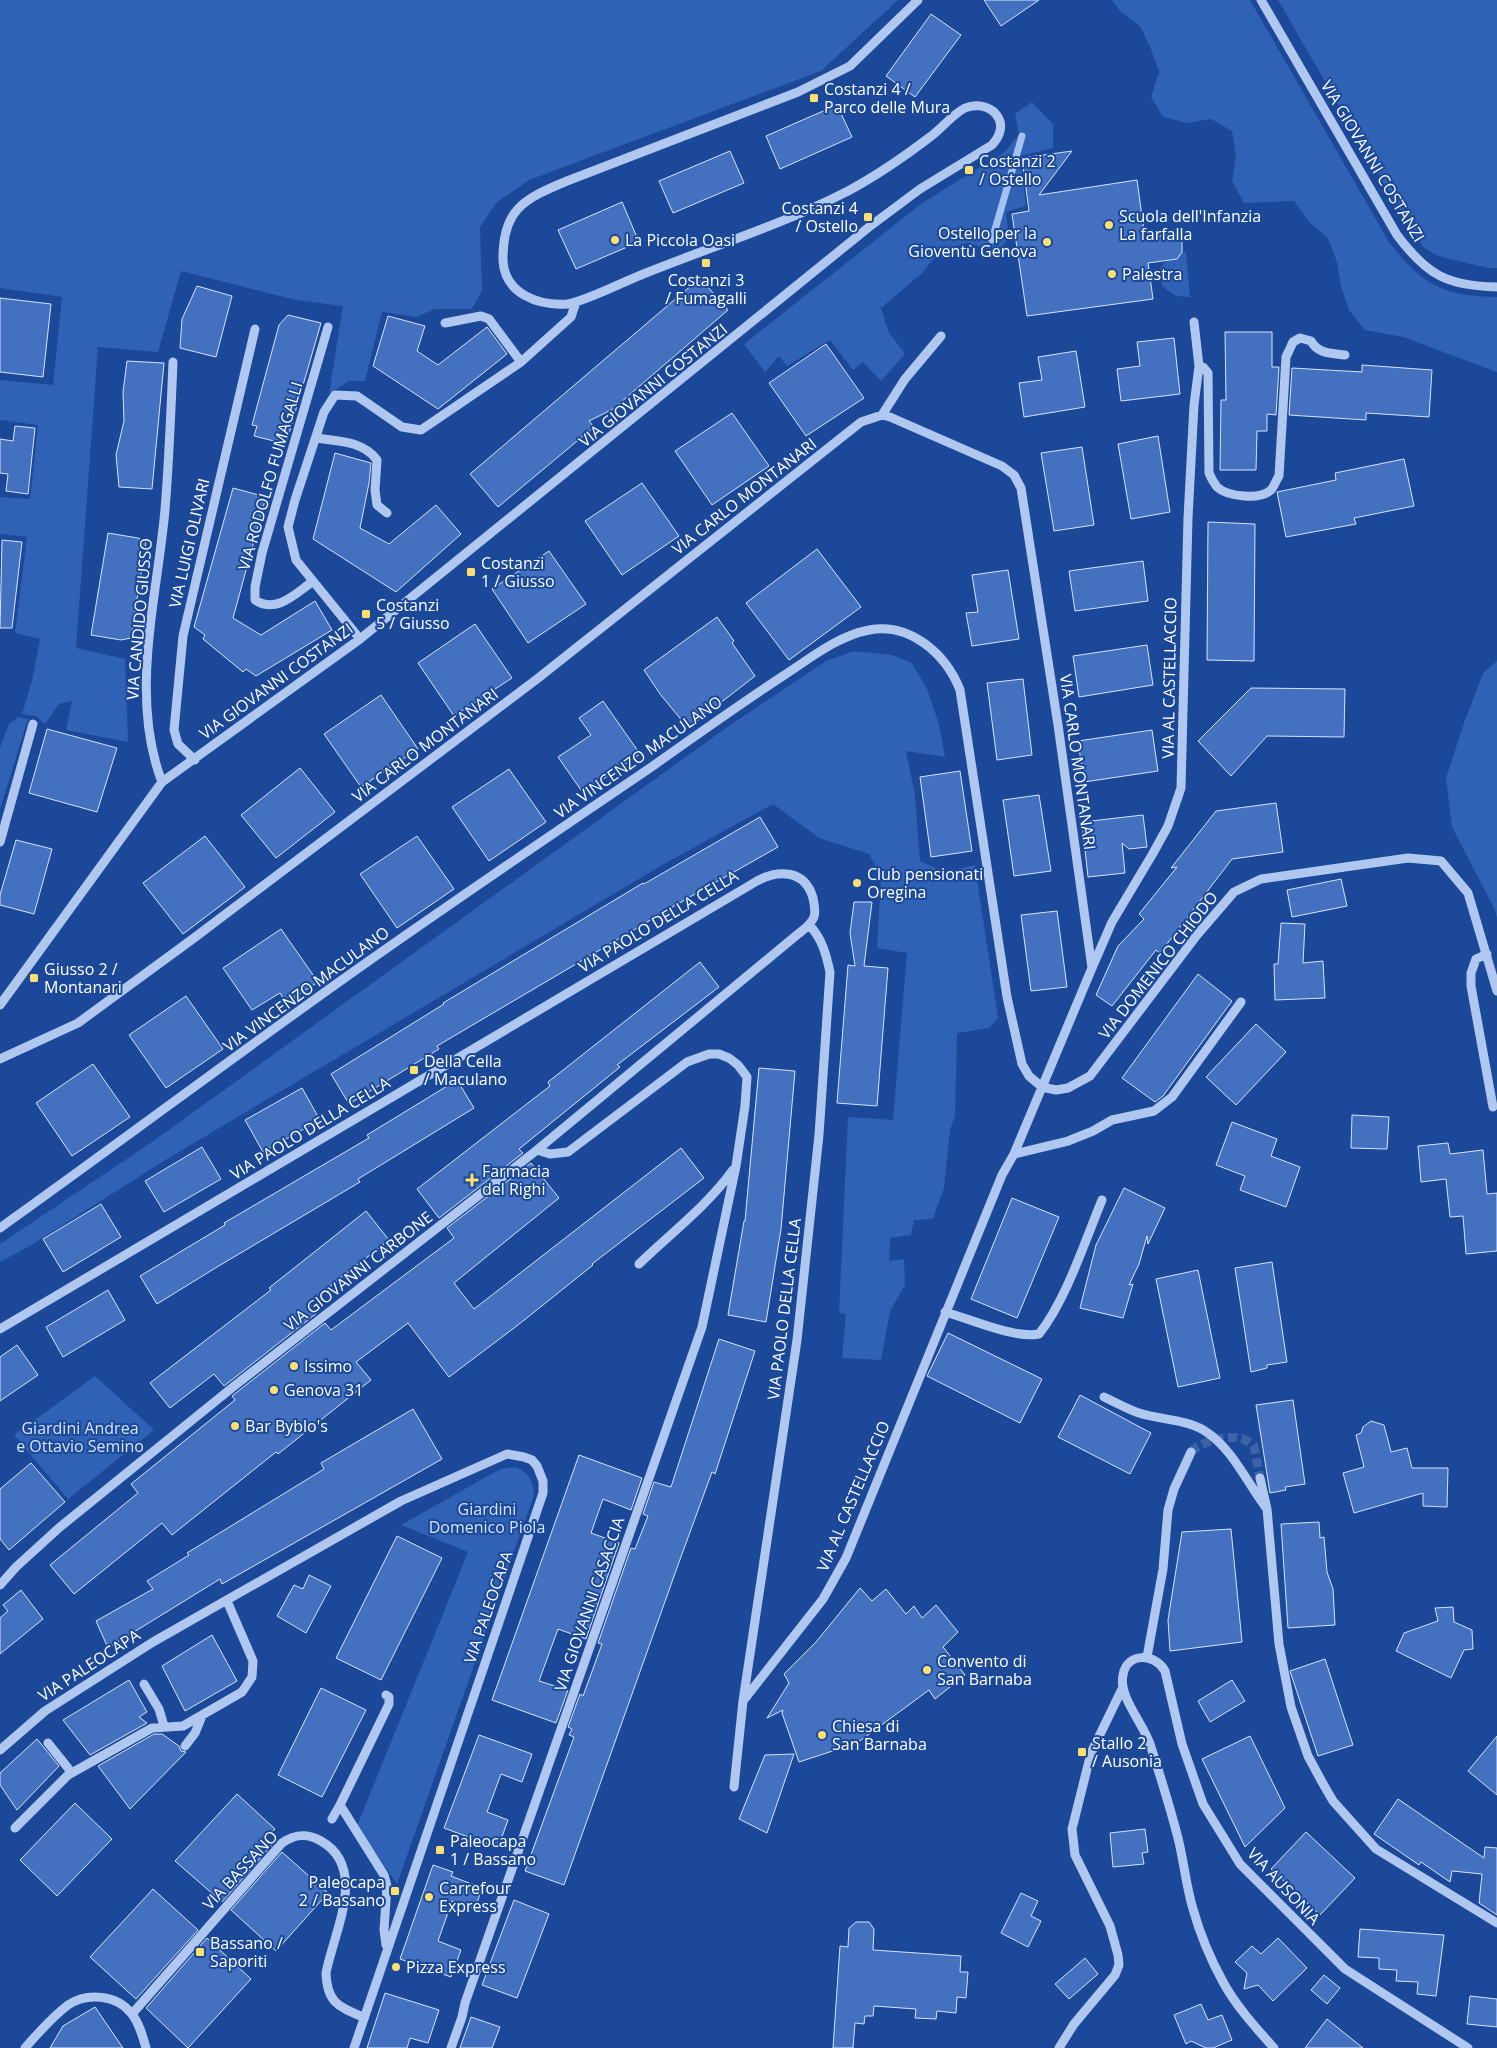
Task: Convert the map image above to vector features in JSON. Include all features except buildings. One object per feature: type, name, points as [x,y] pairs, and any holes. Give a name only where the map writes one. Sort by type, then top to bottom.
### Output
[{"type":"street","name":"VIA GIOVANNI COSTANZI","points":[[162,782],[360,639],[457,563],[869,227],[920,189],[992,145],[1001,129],[1000,120],[992,110],[983,106],[964,108],[928,138],[849,190],[767,228],[666,265],[576,302],[555,304],[538,302],[522,296],[511,285],[504,265],[504,233],[511,216],[523,203],[537,193],[807,88],[850,66],[918,0]]},
{"type":"street","name":"VIA GIOVANNI COSTANZI","points":[[1261,0],[1397,236],[1413,256],[1435,274],[1450,281],[1470,287],[1497,287]]},
{"type":"street","name":"VIA RODOLFO FUMAGALLI","points":[[360,639],[296,560],[288,527],[324,412],[335,395],[357,396],[402,427],[421,430],[521,362],[571,317],[576,302]]},
{"type":"street","points":[[445,322],[481,316],[489,319],[521,362]]},
{"type":"street","name":"VIA AL CASTELLACCIO","points":[[1092,968],[1112,922],[1168,826],[1181,788],[1188,518],[1198,366],[1194,322]]},
{"type":"street","name":"VIA RODOLFO FUMAGALLI","points":[[312,582],[278,605],[264,606],[255,600],[255,586],[262,553],[328,327]]},
{"type":"street","name":"VIA LUIGI OLIVARI","points":[[195,760],[178,744],[174,730],[183,636],[255,329]]},
{"type":"street","points":[[882,415],[905,379],[941,336]]},
{"type":"street","name":"VIA AL CASTELLACCIO","points":[[1198,366],[1203,367],[1208,373],[1209,473],[1217,486],[1222,490],[1232,494],[1256,495],[1266,493],[1272,489],[1279,476],[1286,358],[1293,342],[1300,338],[1311,341],[1315,348],[1324,353],[1344,355]]},
{"type":"street","name":"VIA CANDIDO GIUSSO","points":[[162,782],[153,759],[146,712],[149,644],[165,510],[173,362]]},
{"type":"street","name":"VIA CARLO MONTANARI","points":[[0,1059],[78,1023],[537,679],[861,422],[882,415],[909,424],[1002,466],[1014,475],[1021,488],[1058,725],[1092,968]]},
{"type":"street","name":"VIA RODOLFO FUMAGALLI","points":[[316,438],[355,444],[371,452],[377,460],[375,490],[377,505],[387,512]]},
{"type":"street","name":"VIA VINCENZO MACULANO","points":[[0,1228],[365,964],[748,699],[838,641],[860,632],[874,629],[902,632],[914,636],[925,643],[947,664],[960,690],[1007,997],[1022,1064],[1029,1076],[1042,1087]]},
{"type":"street","points":[[0,842],[33,724]]},
{"type":"street","points":[[0,1005],[162,782]]},
{"type":"street","name":"VIA DOMENICO CHIODO","points":[[1042,1087],[1056,1090],[1068,1088],[1079,1084],[1090,1076],[1196,935],[1234,892],[1261,879],[1408,858],[1441,861],[1468,893],[1497,991]]},
{"type":"street","name":"VIA PAOLO DELLA CELLA","points":[[0,1329],[769,874],[781,872],[792,874],[802,880],[812,896],[815,907],[814,916],[809,925],[817,934],[825,952],[830,972],[827,1041],[797,1340],[743,1700],[734,1786]]},
{"type":"street","name":"VIA GIOVANNI CARBONE","points":[[0,1585],[16,1567],[60,1527],[233,1388],[537,1150],[809,925]]},
{"type":"street","points":[[1487,954],[1476,959],[1471,972],[1471,986],[1493,1107]]},
{"type":"street","points":[[1042,1087],[1092,968]]},
{"type":"street","points":[[1014,1154],[1068,1142],[1112,1120],[1154,1111],[1172,1097],[1240,1002]]},
{"type":"street","name":"VIA GIOVANNI CASACCIA","points":[[451,2048],[468,1993],[702,1327],[736,1166],[745,1106],[747,1077],[738,1065],[729,1058],[719,1054],[704,1055],[687,1062],[568,1152],[550,1154],[537,1150]]},
{"type":"street","name":"VIA AL CASTELLACCIO","points":[[743,1700],[823,1599],[846,1558],[1002,1175],[1014,1154],[1042,1087]]},
{"type":"street","name":"VIA GIOVANNI CASACCIA","points":[[639,1264],[671,1233],[695,1214],[723,1184],[736,1166]]},
{"type":"street","points":[[945,1312],[1016,1334],[1030,1336],[1039,1334],[1048,1323],[1061,1297],[1102,1200]]},
{"type":"street","points":[[1104,1397],[1139,1413],[1187,1423],[1204,1431],[1214,1438],[1228,1454],[1267,1509]]},
{"type":"street","points":[[1059,2048],[1074,2024],[1116,1975],[1119,1965],[1110,1926],[1075,1855],[1072,1829],[1091,1753],[1122,1688],[1122,1676],[1127,1666],[1134,1660],[1147,1657],[1163,1569],[1168,1510],[1174,1489],[1191,1452]]},
{"type":"street","name":"VIA PALEOCAPA","points":[[0,1750],[45,1710],[153,1642],[401,1501],[507,1454],[524,1456],[532,1460],[541,1473],[543,1493],[386,1948],[354,2048]]},
{"type":"street","points":[[1260,1478],[1267,1509],[1279,1644],[1290,1698],[1308,1756],[1333,1801],[1376,1849],[1497,1923]]},
{"type":"street","points":[[15,1828],[72,1773],[152,1728],[183,1726],[242,1692],[254,1672],[253,1661],[226,1601]]},
{"type":"street","name":"VIA AUSONIA","points":[[1147,1657],[1157,1662],[1165,1671],[1182,1744],[1203,1804],[1240,1864],[1345,1969],[1468,2048]]},
{"type":"street","points":[[144,1684],[159,1709],[164,1726]]},
{"type":"street","points":[[1122,1688],[1149,1742],[1178,1838],[1193,1908],[1207,1947],[1224,1983],[1254,2026],[1274,2048]]},
{"type":"street","points":[[332,1819],[340,1806],[388,1704],[389,1697],[386,1695]]},
{"type":"street","points":[[185,1746],[195,1733],[202,1716]]},
{"type":"street","points":[[48,1743],[72,1773]]},
{"type":"street","name":"VIA PALEOCAPA","points":[[340,1806],[384,1875],[387,1886],[384,1930],[386,1948]]},
{"type":"street","name":"VIA BASSANO","points":[[132,2014],[282,1843],[297,1835],[307,1835],[316,1838],[332,1849],[343,1868],[345,1878],[344,1904],[326,1973],[326,1985],[337,2006],[364,2017]]},
{"type":"street","points":[[25,2048],[47,2023],[70,2004],[96,1997],[115,2000],[132,2014],[146,2048]]},
{"type":"green space","points":[[0,0],[898,0],[821,71],[529,180],[496,203],[480,227],[482,290],[472,309],[435,309],[416,317],[382,312],[365,381],[349,381],[329,394],[343,306],[296,300],[181,271],[158,352],[98,347],[76,648],[125,659],[128,742],[66,730],[72,701],[59,704],[45,724],[36,716],[22,714],[32,681],[40,639],[15,633],[27,537],[0,534],[0,497],[30,499],[38,425],[0,420],[0,380],[53,385],[62,297],[0,288]]},
{"type":"green space","points":[[1112,0],[1250,0],[1389,242],[1401,257],[1412,269],[1435,285],[1462,294],[1497,297],[1497,372],[1403,337],[1365,330],[1349,310],[1341,286],[1337,262],[1328,238],[1309,222],[1294,201],[1244,203],[1232,181],[1236,156],[1232,131],[1211,119],[1187,123],[1163,117],[1151,97],[1159,72],[1151,49],[1140,26],[1121,12]]},
{"type":"green space","points":[[1278,0],[1497,0],[1497,268],[1488,268],[1438,256],[1423,247],[1381,179]]},
{"type":"green space","points":[[1032,102],[1053,124],[1053,148],[1020,156],[1026,206],[1006,212],[1009,238],[997,252],[967,243],[939,252],[922,273],[881,308],[888,331],[905,354],[881,381],[863,362],[853,370],[830,340],[787,366],[779,356],[765,372],[744,344],[922,203],[1005,152],[1019,134],[1015,114]]},
{"type":"green space","points":[[1182,252],[1186,252],[1190,297],[1176,296],[1162,286],[1160,268],[1166,261],[1177,259]]},
{"type":"green space","points":[[854,651],[892,655],[912,663],[927,689],[939,724],[945,757],[906,751],[915,795],[920,861],[944,872],[975,865],[998,1018],[989,1028],[957,1033],[955,1116],[950,1130],[944,1188],[933,1219],[914,1220],[911,1235],[890,1238],[889,1261],[904,1259],[905,1285],[890,1311],[881,1360],[842,1358],[846,1314],[839,1313],[848,1117],[893,1120],[907,953],[877,948],[881,877],[869,854],[819,838],[773,804],[664,864],[167,1159],[28,1247],[0,1262],[0,1244],[152,1142],[723,730],[826,661]]},
{"type":"green space","points":[[1497,661],[1497,918],[1494,908],[1452,827],[1446,778],[1483,673]]},
{"type":"green space","points":[[18,717],[28,719],[0,809],[0,748],[9,724]]},
{"type":"green space","name":"Giardini Andrea e Ottavio Semino","points":[[95,1376],[154,1430],[68,1499],[14,1435]]},
{"type":"green space","name":"Giardini Domenico Piola","points":[[516,1467],[525,1472],[530,1478],[534,1495],[397,1884],[357,1826],[468,1552],[401,1525],[500,1469]]},
{"type":"waterway","points":[[992,240],[1022,136]]},
{"type":"tunnel","points":[[1191,1452],[1204,1443],[1222,1438],[1240,1438],[1248,1441],[1254,1446],[1260,1478]]},
{"type":"place","name":"Costanzi 4 / Parco delle Mura","points":[[814,98]]},
{"type":"place","name":"Costanzi 2 / Ostello","points":[[969,170]]},
{"type":"place","name":"Costanzi 4 / Ostello","points":[[868,217]]},
{"type":"place","name":"Scuola dell'Infanzia La farfalla","points":[[1109,225]]},
{"type":"place","name":"La Piccola Oasi","points":[[615,240]]},
{"type":"place","name":"Ostello per la Gioventù Genova","points":[[1047,242]]},
{"type":"place","name":"Costanzi 3 / Fumagalli","points":[[706,263]]},
{"type":"place","name":"Palestra","points":[[1112,274]]},
{"type":"place","name":"Costanzi 1 / Giusso","points":[[471,572]]},
{"type":"place","name":"Costanzi 5 / Giusso","points":[[366,614]]},
{"type":"place","name":"Club pensionati Oregina","points":[[857,883]]},
{"type":"place","name":"Giusso 2 / Montanari","points":[[34,978]]},
{"type":"place","name":"Della Cella / Maculano","points":[[414,1070]]},
{"type":"place","name":"Farmacia del Righi","points":[[472,1180]]},
{"type":"place","name":"Issimo","points":[[294,1366]]},
{"type":"place","name":"Genova 31","points":[[274,1390]]},
{"type":"place","name":"Bar Byblo's","points":[[235,1426]]},
{"type":"place","name":"Convento di San Barnaba","points":[[927,1670]]},
{"type":"place","name":"Chiesa di San Barnaba","points":[[822,1735]]},
{"type":"place","name":"Stallo 2 / Ausonia","points":[[1082,1752]]},
{"type":"place","name":"Paleocapa 1 / Bassano","points":[[440,1850]]},
{"type":"place","name":"Paleocapa 2 / Bassano","points":[[395,1891]]},
{"type":"place","name":"Carrefour Express","points":[[429,1897]]},
{"type":"place","name":"Bassano / Saporiti","points":[[200,1952]]},
{"type":"place","name":"Pizza Express","points":[[396,1967]]}]
